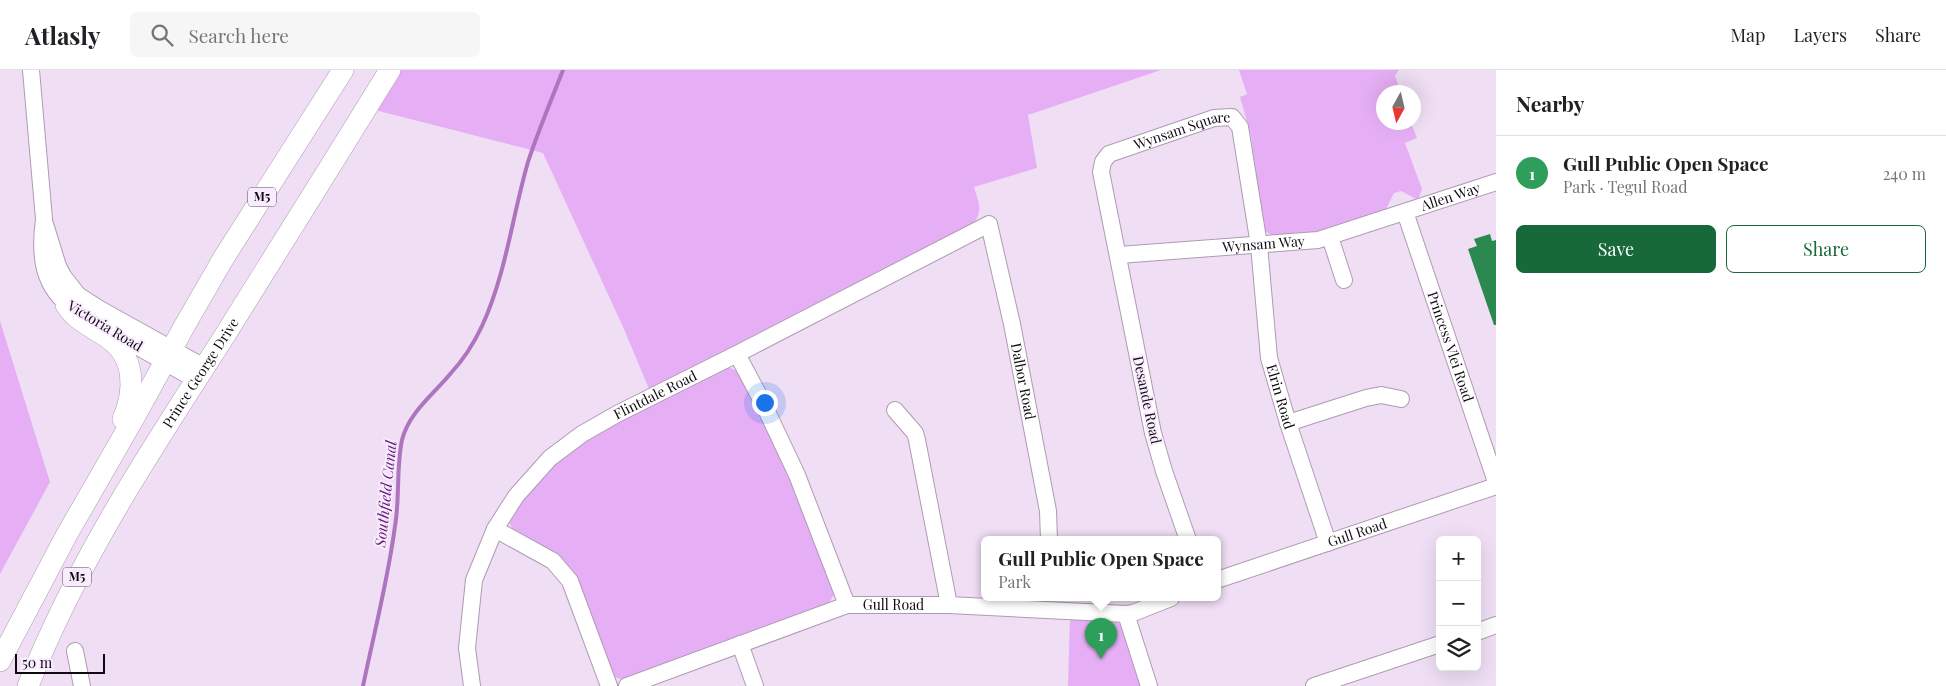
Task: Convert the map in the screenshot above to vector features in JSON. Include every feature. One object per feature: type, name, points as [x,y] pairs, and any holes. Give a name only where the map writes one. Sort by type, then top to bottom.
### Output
[{"type":"main road","name":"M5","points":[[0,661],[52,561],[108,460],[223,259],[343,70]]},
{"type":"main road","name":"Prince George Drive","points":[[28,686],[80,571],[200,373],[313,197],[390,70]]},
{"type":"main road","points":[[66,305],[70,312],[81,321],[114,343],[125,356],[129,366],[132,382],[130,398],[126,411],[113,437],[108,460]]},
{"type":"street","points":[[22,70],[31,78]]},
{"type":"street","name":"Victoria Road","points":[[31,78],[44,220],[58,266],[63,276],[78,295],[169,355],[200,373]]},
{"type":"street","name":"Wynsam Square","points":[[1119,255],[1101,172],[1103,162],[1109,154],[1214,118],[1232,118],[1240,127],[1259,244]]},
{"type":"street","name":"Allen Way","points":[[1405,212],[1496,182]]},
{"type":"street","name":"Wynsam Way","points":[[1119,255],[1318,240],[1405,212]]},
{"type":"street","name":"Princess Vlei Road","points":[[1405,212],[1496,482]]},
{"type":"street","name":"Victoria Road","points":[[44,220],[40,244],[44,267],[55,291],[66,305],[169,355]]},
{"type":"street","name":"Flintdale Road","points":[[472,686],[467,648],[474,580],[495,529],[516,496],[550,458],[582,434],[617,414],[738,354],[989,224]]},
{"type":"street","name":"Dalbor Road","points":[[989,224],[1021,371],[1046,502],[1050,536]]},
{"type":"street","points":[[1330,237],[1344,280]]},
{"type":"street","name":"Elrin Road","points":[[1259,244],[1269,358],[1288,423],[1328,543]]},
{"type":"street","name":"Desande Road","points":[[1119,255],[1153,433],[1187,536]]},
{"type":"street","points":[[738,354],[798,475],[847,605]]},
{"type":"street","points":[[1288,423],[1357,400],[1375,396],[1401,399]]},
{"type":"street","points":[[895,410],[915,433],[917,440],[949,605]]},
{"type":"street","name":"Gull Road","points":[[1221,579],[1496,486]]},
{"type":"street","points":[[495,529],[553,561],[570,581],[609,686]]},
{"type":"street","name":"Gull Road","points":[[627,686],[847,605],[1047,603],[1126,614],[1163,601]]},
{"type":"street","points":[[1126,614],[1149,686]]},
{"type":"street","points":[[1481,631],[1496,626]]},
{"type":"street","points":[[740,644],[755,686]]},
{"type":"street","points":[[1314,686],[1436,645]]},
{"type":"street","points":[[75,651],[82,686]]},
{"type":"shaded area","points":[[401,70],[1161,70],[1028,115],[1037,168],[974,187],[979,210],[973,224],[649,389],[624,329],[543,153],[375,110]]},
{"type":"shaded area","points":[[1239,70],[1399,70],[1395,76],[1398,85],[1376,85],[1376,130],[1414,130],[1417,138],[1405,143],[1422,189],[1418,200],[1401,191],[1394,193],[1385,211],[1316,233],[1271,235],[1264,230],[1262,225],[1251,135],[1240,97],[1247,94]]},
{"type":"shaded area","points":[[0,321],[50,482],[0,574]]},
{"type":"shaded area","points":[[728,367],[739,372],[785,461],[835,593],[829,603],[624,680],[611,676],[577,586],[513,532],[509,521],[520,499],[549,467],[600,430]]},
{"type":"shaded area","points":[[1070,617],[1115,620],[1123,627],[1143,686],[1068,686]]},
{"type":"building","points":[[1490,234],[1492,241],[1496,240],[1496,325],[1494,325],[1468,249],[1477,246],[1474,239]]},
{"type":"waterway","name":"Southfield Canal","points":[[363,686],[392,546],[399,461],[405,430],[416,412],[460,362],[482,326],[503,266],[528,162],[563,70]]},
{"type":"place","name":"Gull Public Open Space","points":[[1101,659]]}]
